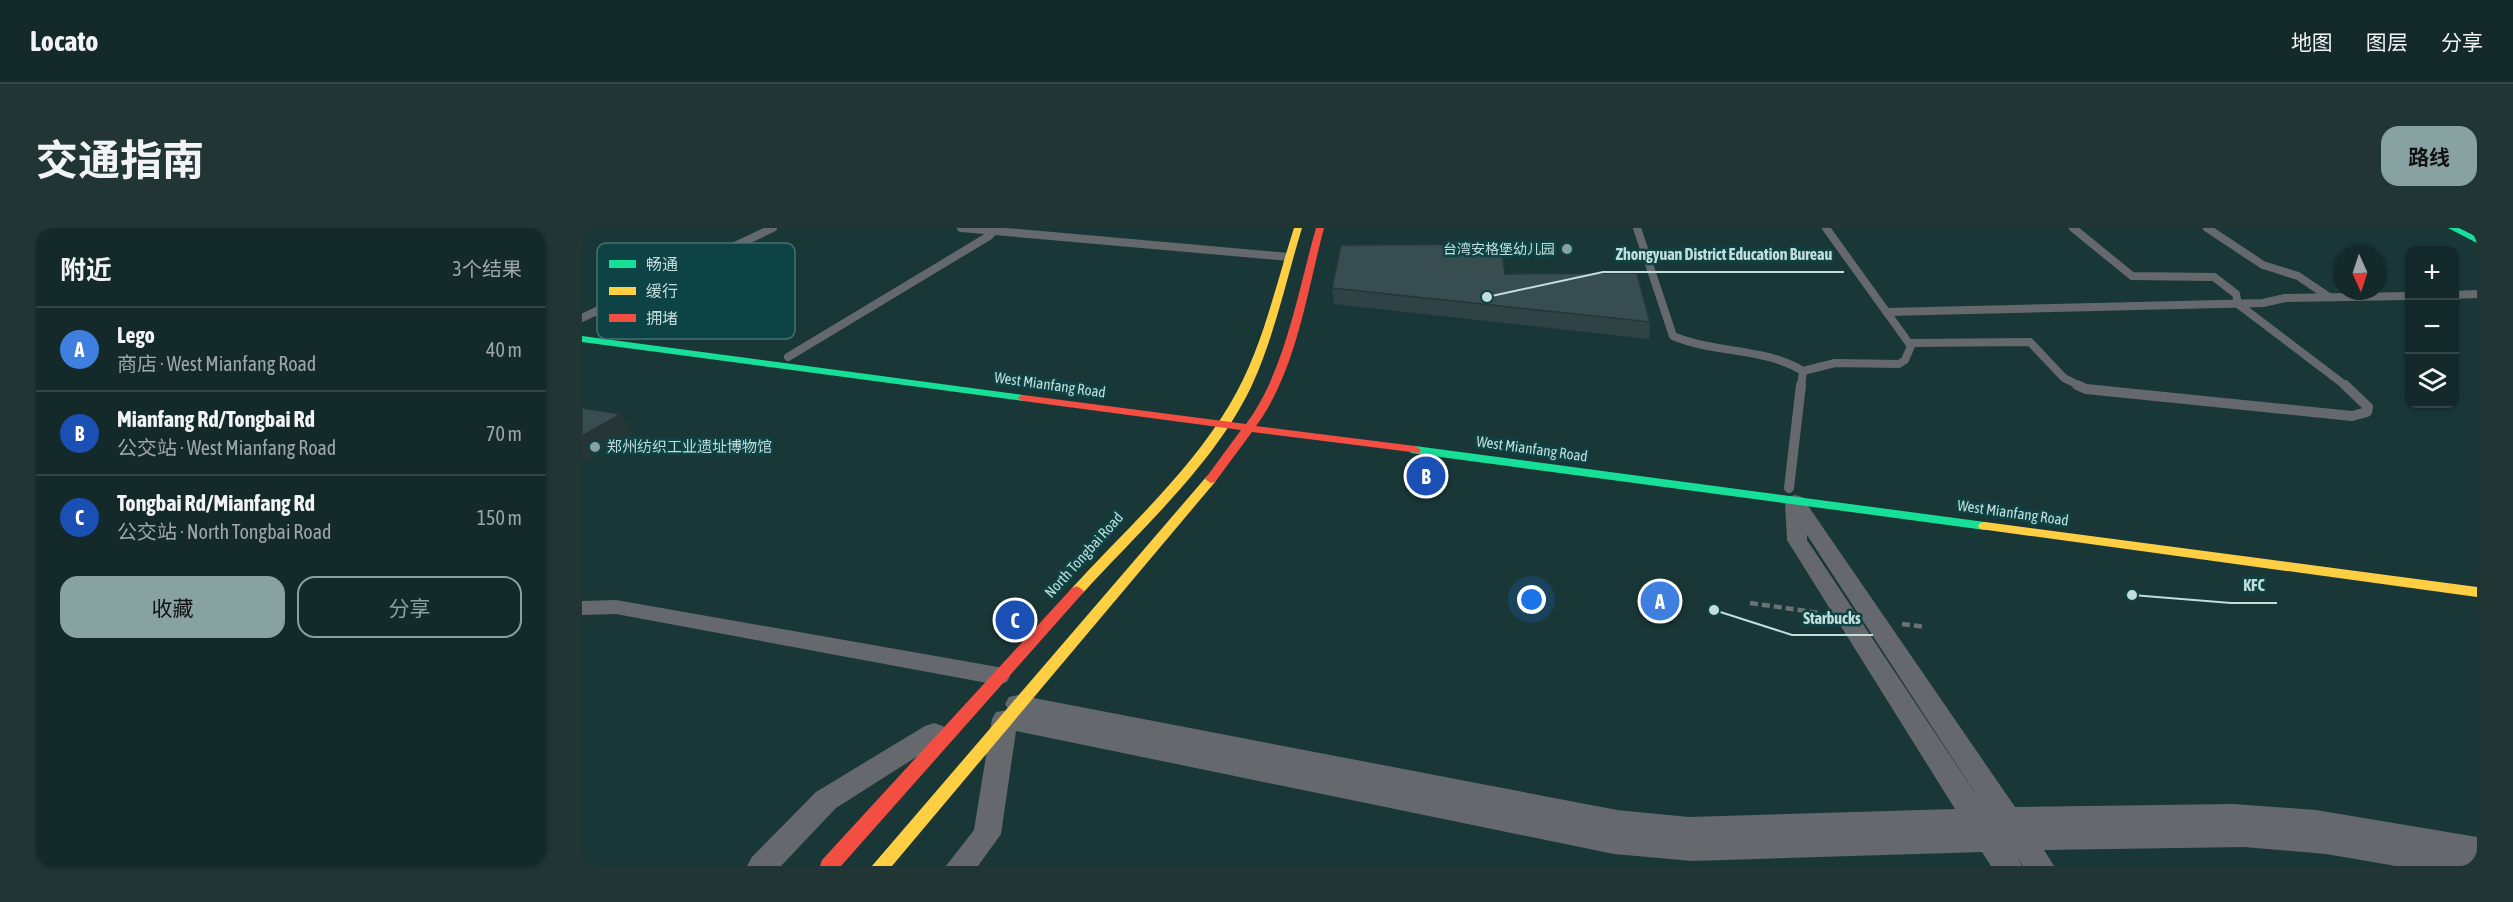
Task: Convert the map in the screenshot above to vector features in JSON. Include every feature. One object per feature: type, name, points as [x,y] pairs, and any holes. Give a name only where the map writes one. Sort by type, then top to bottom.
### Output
[{"type":"street","name":"North Tongbai Road","points":[[829,866],[1199,455],[1225,419],[1252,373],[1298,228]]},
{"type":"street","points":[[881,866],[1229,458],[1253,423],[1281,372],[1320,228]]},
{"type":"street","points":[[2452,228],[2477,240]]},
{"type":"street","name":"West Mianfang Road","points":[[582,330],[597,332]]},
{"type":"street","name":"West Mianfang Road","points":[[582,339],[1225,419]]},
{"type":"street","name":"West Mianfang Road","points":[[651,339],[1792,495],[2477,592]]},
{"type":"street","points":[[1792,495],[1797,540],[1999,829],[2039,866]]},
{"type":"street","name":"West Mianfang Road","points":[[1792,495],[2477,579]]},
{"type":"street","points":[[582,608],[616,607],[998,676]]},
{"type":"street","points":[[1011,712],[1614,842],[1692,849],[1999,829],[2182,814],[2233,815],[2316,822],[2477,849]]},
{"type":"street","points":[[962,866],[987,834],[1011,712]]},
{"type":"street","points":[[762,866],[826,800],[963,716]]},
{"type":"street","points":[[1999,829],[2007,866]]},
{"type":"street","points":[[1999,829],[2244,835],[2326,842],[2469,866]]},
{"type":"lane","points":[[741,243],[773,228]]},
{"type":"lane","points":[[961,228],[1289,257]]},
{"type":"lane","points":[[1637,228],[1673,336],[1693,345],[1773,355],[1803,370],[1834,363],[1899,364],[1908,355],[1911,346],[1826,228]]},
{"type":"lane","points":[[1909,343],[2030,342],[2064,378],[2086,389],[2352,416],[2367,412],[2368,407],[2339,379],[2238,304],[2236,294],[2214,277],[2132,276],[2073,228]]},
{"type":"lane","points":[[2206,228],[2263,265],[2298,276],[2330,297]]},
{"type":"lane","points":[[788,357],[996,230]]},
{"type":"lane","points":[[2459,295],[2477,294]]},
{"type":"lane","points":[[1887,312],[2238,304],[2263,303],[2277,299],[2405,296]]},
{"type":"lane","points":[[582,318],[597,311]]},
{"type":"lane","points":[[1792,495],[1803,370]]},
{"type":"building","points":[[1501,244],[1505,274],[1637,273],[1650,322],[1332,288],[1341,245]]},
{"type":"building","points":[[582,408],[621,414],[582,436]]},
{"type":"traffic: fast","points":[[2452,228],[2477,240]]},
{"type":"traffic: fast","points":[[582,339],[1023,398]]},
{"type":"traffic: fast","points":[[1415,450],[1985,526]]},
{"type":"traffic: slow","points":[[1077,591],[1182,477],[1220,429],[1236,404],[1263,342],[1298,228]]},
{"type":"traffic: slow","points":[[881,866],[1211,479]]},
{"type":"traffic: slow","points":[[1985,526],[2477,592]]},
{"type":"traffic: jam","points":[[1211,479],[1265,406],[1281,372],[1320,228]]},
{"type":"traffic: jam","points":[[1023,398],[1415,450]]},
{"type":"traffic: jam","points":[[829,866],[1077,591]]},
{"type":"place","name":"台湾安格堡幼儿园","points":[[1567,249]]},
{"type":"place","name":"Zhongyuan District Education Bureau","points":[[1487,297]]},
{"type":"place","name":"郑州纺织工业遗址博物馆","points":[[595,447]]},
{"type":"place","name":"Mianfang Rd/Tongbai Rd","points":[[1426,476]]},
{"type":"place","name":"KFC","points":[[2132,595]]},
{"type":"place","name":"Lego","points":[[1660,601]]},
{"type":"place","name":"Starbucks","points":[[1714,610]]},
{"type":"place","name":"Tongbai Rd/Mianfang Rd","points":[[1015,620]]}]
